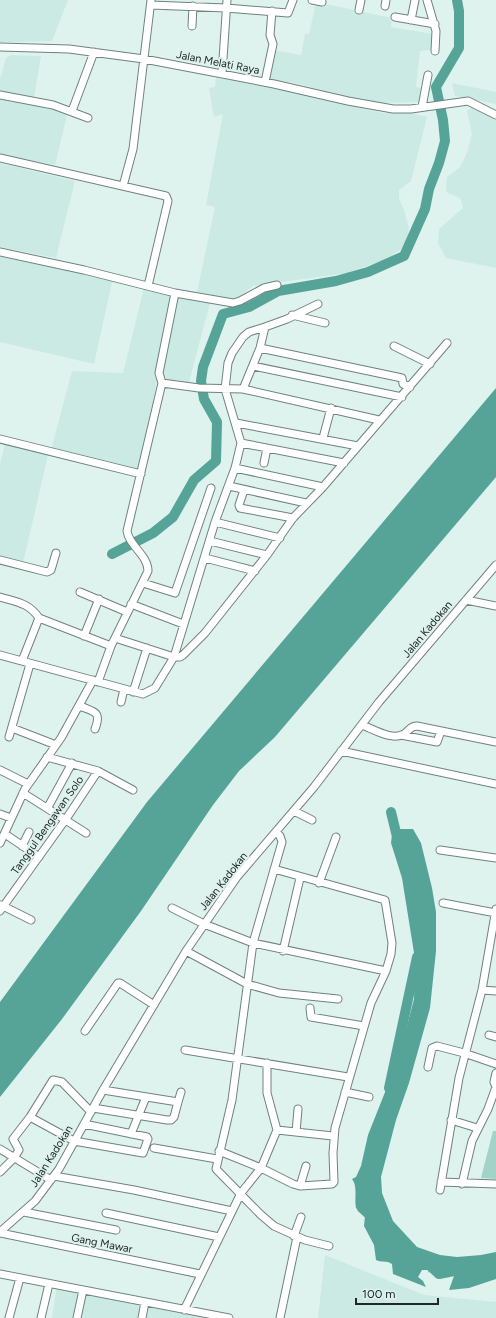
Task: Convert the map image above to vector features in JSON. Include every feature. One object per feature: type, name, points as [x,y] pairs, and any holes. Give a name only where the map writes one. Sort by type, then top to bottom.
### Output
[{"type":"street","points":[[222,74],[226,0]]},
{"type":"street","points":[[123,186],[133,149],[151,3],[288,13],[293,0]]},
{"type":"street","points":[[359,10],[361,0]]},
{"type":"street","points":[[411,20],[415,0]]},
{"type":"street","points":[[427,0],[435,24],[435,51]]},
{"type":"street","points":[[192,26],[193,6]]},
{"type":"street","points":[[264,82],[273,44],[270,35],[272,11]]},
{"type":"street","points":[[395,17],[435,24]]},
{"type":"street","name":"Jalan Melati Raya","points":[[0,49],[62,48],[144,59],[264,82],[368,105],[402,110],[459,102],[472,102],[496,115]]},
{"type":"street","points":[[72,111],[94,52]]},
{"type":"street","points":[[422,107],[428,75]]},
{"type":"street","points":[[0,95],[53,105],[88,118]]},
{"type":"street","points":[[0,158],[166,196],[168,199],[148,286]]},
{"type":"street","points":[[0,252],[175,293],[237,303],[259,290],[277,285]]},
{"type":"street","points":[[0,843],[28,784],[56,745],[95,681],[148,571],[146,560],[129,537],[127,531],[162,384],[159,373],[175,293]]},
{"type":"street","points":[[0,655],[133,692],[143,694],[152,691],[155,688],[174,657],[215,522],[235,468],[241,443],[225,388],[228,363],[232,353],[249,332],[283,321],[292,315],[318,304]]},
{"type":"street","points":[[292,315],[325,323]]},
{"type":"street","points":[[244,389],[260,348],[265,327]]},
{"type":"street","points":[[115,638],[174,657],[180,657],[183,655],[205,633],[267,555],[293,518],[323,487],[379,420],[402,397],[447,343]]},
{"type":"street","points":[[394,346],[430,364]]},
{"type":"street","points":[[260,348],[402,378],[403,384],[410,387]]},
{"type":"street","points":[[253,366],[402,397]]},
{"type":"street","points":[[162,384],[199,388],[244,389],[379,420]]},
{"type":"street","points":[[323,438],[331,408]]},
{"type":"street","points":[[236,423],[323,438],[358,446]]},
{"type":"street","points":[[0,439],[141,474]]},
{"type":"street","points":[[241,443],[344,463]]},
{"type":"street","points":[[264,463],[267,448]]},
{"type":"street","points":[[235,468],[323,487]]},
{"type":"street","points":[[229,486],[306,503]]},
{"type":"street","points":[[143,583],[174,593],[211,488]]},
{"type":"street","points":[[244,490],[239,505],[240,508],[293,518]]},
{"type":"street","points":[[215,522],[280,538]]},
{"type":"street","points":[[210,541],[267,555]]},
{"type":"street","points":[[0,560],[47,572],[51,570],[56,553]]},
{"type":"street","points":[[205,558],[254,571]]},
{"type":"street","name":"Jalan Kadokan","points":[[0,1232],[24,1212],[41,1195],[53,1178],[103,1090],[186,951],[237,877],[294,811],[362,725],[496,565]]},
{"type":"street","points":[[80,592],[127,612]]},
{"type":"street","points":[[0,597],[30,606],[38,616],[111,646]]},
{"type":"street","points":[[84,636],[99,599]]},
{"type":"street","points":[[466,600],[496,606]]},
{"type":"street","points":[[131,604],[183,624]]},
{"type":"street","points":[[22,661],[38,616]]},
{"type":"street","points":[[133,692],[147,648]]},
{"type":"street","points":[[8,737],[12,728],[30,664]]},
{"type":"street","points":[[121,702],[124,689]]},
{"type":"street","points":[[80,706],[98,715],[98,720],[94,729]]},
{"type":"street","points":[[362,725],[392,735],[401,735],[437,742],[440,731]]},
{"type":"street","points":[[401,735],[413,726],[496,742]]},
{"type":"street","points":[[12,728],[56,745]]},
{"type":"street","points":[[341,751],[496,784]]},
{"type":"street","points":[[47,757],[98,771],[133,790]]},
{"type":"street","points":[[48,808],[72,763]]},
{"type":"street","points":[[0,770],[28,784]]},
{"type":"street","name":"Tanggul Bengawan Solo","points":[[1,908],[66,820],[98,771]]},
{"type":"street","points":[[23,793],[86,833]]},
{"type":"street","points":[[294,811],[312,820]]},
{"type":"street","points":[[0,814],[11,818]]},
{"type":"street","points":[[22,846],[29,832]]},
{"type":"street","points":[[276,832],[280,836],[282,842],[253,943],[232,1100],[217,1159],[216,1169],[267,1221],[295,1236],[329,1246]]},
{"type":"street","points":[[5,834],[39,857]]},
{"type":"street","points":[[320,883],[336,837]]},
{"type":"street","points":[[440,850],[496,858]]},
{"type":"street","points":[[219,1151],[261,1168],[289,1183],[300,1186],[332,1184],[334,1182],[333,1136],[348,1077],[371,1003],[386,971],[391,954],[392,943],[385,900],[300,878],[274,869]]},
{"type":"street","points":[[283,950],[300,878]]},
{"type":"street","points":[[440,1190],[451,1120],[464,1053],[482,990],[496,911],[443,903]]},
{"type":"street","points":[[1,908],[31,920]]},
{"type":"street","points":[[172,908],[204,924],[253,943],[386,971]]},
{"type":"street","points":[[186,951],[247,984],[279,993],[338,999]]},
{"type":"street","points":[[85,1031],[118,983],[154,1005]]},
{"type":"street","points":[[482,990],[496,991]]},
{"type":"street","points":[[310,1008],[311,1017],[364,1026]]},
{"type":"street","points":[[428,1067],[430,1052],[434,1046],[464,1053],[496,1064]]},
{"type":"street","points":[[185,1050],[348,1077]]},
{"type":"street","points":[[184,1310],[200,1274],[241,1194],[261,1168],[277,1130],[268,1093],[267,1063]]},
{"type":"street","points":[[462,1184],[468,1155],[477,1128],[488,1109],[496,1086],[494,1082],[496,1073]]},
{"type":"street","points":[[0,1172],[14,1158],[19,1150],[13,1139],[53,1080],[62,1082],[92,1110],[171,1120],[174,1117],[181,1092]]},
{"type":"street","points":[[103,1090],[178,1102]]},
{"type":"street","points":[[345,1092],[369,1097]]},
{"type":"street","points":[[131,1134],[146,1097]]},
{"type":"street","points":[[296,1132],[298,1108]]},
{"type":"street","points":[[30,1116],[74,1141],[143,1153],[148,1138],[84,1124]]},
{"type":"street","points":[[451,1120],[477,1128]]},
{"type":"street","points":[[277,1130],[333,1136]]},
{"type":"street","points":[[154,1148],[217,1159]]},
{"type":"street","points":[[0,1149],[53,1178],[134,1190],[232,1211]]},
{"type":"street","points":[[300,1186],[306,1166]]},
{"type":"street","points":[[441,1182],[462,1184],[496,1184]]},
{"type":"street","points":[[24,1212],[116,1230]]},
{"type":"street","points":[[106,1213],[219,1237]]},
{"type":"street","points":[[280,1318],[295,1236],[301,1217]]},
{"type":"street","name":"Gang Mawar","points":[[0,1232],[200,1274]]},
{"type":"street","points":[[0,1274],[229,1318]]},
{"type":"street","points":[[10,1318],[20,1278]]},
{"type":"street","points":[[41,1318],[49,1284]]},
{"type":"street","points":[[77,1318],[83,1290]]},
{"type":"street","points":[[142,1318],[145,1302]]},
{"type":"shaded area","points":[[0,0],[68,0],[52,41],[0,42]]},
{"type":"shaded area","points":[[316,2],[392,18],[391,27],[433,34],[431,50],[420,51],[416,87],[421,88],[420,102],[373,103],[295,83],[267,79],[273,50],[301,55],[305,34],[309,34]]},
{"type":"shaded area","points":[[11,55],[41,56],[34,98],[0,91],[0,79],[6,58]]},
{"type":"shaded area","points":[[216,78],[256,83],[383,113],[411,113],[427,117],[411,181],[399,190],[399,199],[409,228],[406,246],[384,260],[347,273],[253,286],[234,300],[197,292],[215,207],[206,205],[223,114],[214,117],[209,88],[215,87]]},
{"type":"shaded area","points":[[452,83],[496,92],[496,104],[455,96]]},
{"type":"shaded area","points":[[0,99],[13,100],[68,111],[55,165],[0,155]]},
{"type":"shaded area","points":[[476,105],[496,118],[496,268],[446,258],[438,243],[439,229],[463,208],[460,198],[446,192],[447,177],[460,167],[467,153],[472,134],[467,111]]},
{"type":"shaded area","points":[[0,163],[75,181],[56,258],[0,247]]},
{"type":"shaded area","points":[[0,255],[113,278],[94,364],[0,342]]},
{"type":"shaded area","points":[[144,288],[172,294],[151,413],[138,471],[51,450],[72,371],[123,373]]},
{"type":"shaded area","points":[[178,296],[210,303],[188,386],[165,379],[163,371]]},
{"type":"shaded area","points":[[496,388],[496,477],[275,737],[239,771],[213,805],[141,911],[62,1019],[0,1097],[0,1002],[147,802]]},
{"type":"shaded area","points":[[6,440],[49,451],[23,563],[0,557],[0,464]]},
{"type":"shaded area","points":[[400,829],[413,829],[421,843],[436,912],[436,951],[430,1008],[409,1083],[396,1120],[381,1177],[382,1193],[393,1221],[417,1247],[440,1255],[457,1257],[496,1252],[496,1279],[469,1288],[449,1290],[454,1276],[441,1273],[435,1268],[430,1269],[429,1273],[428,1270],[422,1270],[418,1277],[423,1281],[426,1287],[393,1274],[392,1264],[376,1260],[374,1245],[364,1226],[365,1216],[361,1213],[363,1205],[361,1205],[358,1210],[356,1208],[355,1185],[352,1179],[356,1177],[361,1166],[368,1135],[399,1057],[414,999],[415,959],[402,878],[391,843],[392,835]]},
{"type":"shaded area","points":[[493,1131],[496,1131],[496,1179],[481,1178]]},
{"type":"shaded area","points":[[325,1255],[424,1295],[496,1302],[496,1318],[318,1318]]},
{"type":"shaded area","points":[[57,1285],[229,1318],[52,1318]]},
{"type":"waterway","points":[[112,554],[153,533],[173,517],[194,480],[216,461],[217,422],[204,399],[201,381],[203,367],[223,314],[249,307],[278,291],[336,281],[368,272],[404,256],[425,209],[429,189],[439,163],[445,141],[443,120],[436,87],[459,48],[459,11],[457,0]]},
{"type":"waterway","points":[[391,812],[399,845]]},
{"type":"waterway","points":[[389,1088],[417,957]]},
{"type":"waterway","points":[[365,1192],[362,1208],[373,1218]]},
{"type":"waterway","points":[[424,1260],[439,1274],[454,1271]]}]
